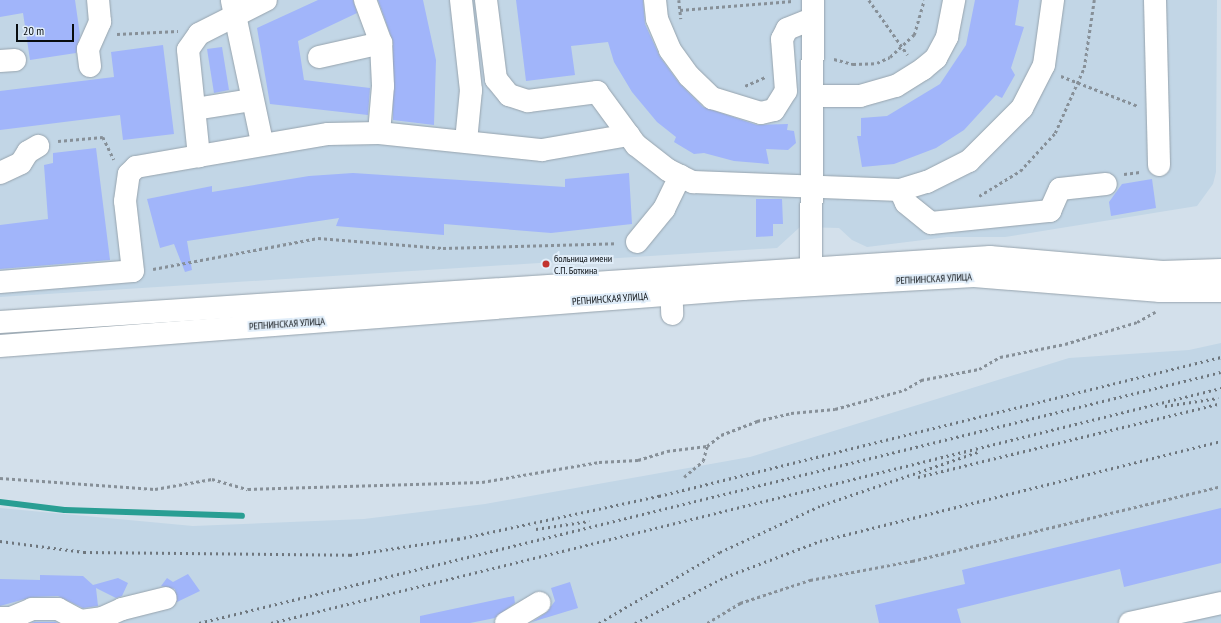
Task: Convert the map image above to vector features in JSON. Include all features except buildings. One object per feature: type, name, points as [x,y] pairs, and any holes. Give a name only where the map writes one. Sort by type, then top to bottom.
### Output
[{"type":"street","points":[[90,66],[88,49],[97,33],[98,0]]},
{"type":"street","points":[[199,156],[188,50],[192,40],[233,8],[266,0]]},
{"type":"street","points":[[365,0],[381,43],[383,86],[379,133]]},
{"type":"street","points":[[461,0],[471,90],[466,141]]},
{"type":"street","points":[[486,0],[496,78],[501,88],[509,95],[528,101],[597,92],[630,136],[663,166],[693,182],[739,186],[900,190],[927,182],[969,161],[1022,108],[1044,65],[1053,0]]},
{"type":"street","points":[[655,0],[657,19],[670,50],[689,76],[712,98],[741,110],[761,113],[774,110],[782,102],[786,91],[783,50],[787,29],[812,10]]},
{"type":"street","points":[[813,96],[860,96],[896,86],[917,72],[936,58],[947,37],[954,0]]},
{"type":"street","points":[[1154,0],[1159,165]]},
{"type":"street","points":[[233,8],[262,142]]},
{"type":"street","points":[[812,10],[813,96],[810,188],[812,277]]},
{"type":"street","points":[[319,57],[381,43]]},
{"type":"street","points":[[195,108],[252,100]]},
{"type":"street","points":[[0,282],[133,271],[124,201],[129,174],[136,167],[199,156],[262,142],[328,134],[379,133],[542,150],[630,136]]},
{"type":"street","points":[[0,173],[21,163],[28,152],[38,146]]},
{"type":"street","points":[[637,242],[664,209],[680,176]]},
{"type":"street","points":[[900,190],[906,203],[931,223],[1050,211],[1060,189],[1106,184]]},
{"type":"street","name":"РЕПНИНСКАЯ УЛИЦА","points":[[0,322],[672,296],[990,257],[1162,272],[1221,270]]},
{"type":"street","name":"РЕПНИНСКАЯ УЛИЦА","points":[[0,346],[672,296],[974,276],[1160,291],[1221,291]]},
{"type":"street","points":[[0,618],[11,618],[32,609],[58,609],[80,621],[102,618],[122,609],[166,598]]},
{"type":"street","points":[[506,623],[539,603]]},
{"type":"street","points":[[1130,623],[1221,603]]},
{"type":"path","points":[[679,0],[678,10],[682,26]]},
{"type":"path","points":[[678,10],[799,0]]},
{"type":"path","points":[[868,0],[917,72]]},
{"type":"path","points":[[834,59],[853,64],[877,63],[902,48],[922,17],[924,0]]},
{"type":"path","points":[[97,33],[175,29],[192,40]]},
{"type":"path","points":[[736,86],[759,82],[769,70]]},
{"type":"path","points":[[1058,75],[1144,108]]},
{"type":"path","points":[[38,146],[65,139],[103,137],[116,164],[129,174]]},
{"type":"path","points":[[133,271],[318,238],[443,248],[637,242]]},
{"type":"path","points":[[0,478],[155,489],[212,479],[248,488],[482,482],[600,462],[638,460],[667,451],[707,446],[721,435],[757,422],[791,413],[835,409],[904,390],[921,380],[980,369],[1000,357],[1065,344],[1137,322],[1159,310]]},
{"type":"path","points":[[684,477],[700,465],[707,446]]},
{"type":"path","points":[[707,623],[740,603],[810,580],[920,560],[1221,486]]},
{"type":"shaded area","points":[[0,0],[1217,0],[1216,172],[1213,184],[1197,206],[1005,237],[947,237],[867,247],[852,240],[839,228],[800,227],[777,248],[0,297]]},
{"type":"shaded area","points":[[1221,343],[1221,623],[0,623],[0,508],[193,526],[364,519],[485,504],[750,457],[1069,358],[1189,350]]},
{"type":"waterway","points":[[0,502],[65,510],[242,516]]},
{"type":"railway","points":[[458,539],[659,496],[1221,357]]},
{"type":"railway","points":[[199,623],[1221,372]]},
{"type":"railway","points":[[271,623],[1221,388]]},
{"type":"railway","points":[[1165,406],[1218,398]]},
{"type":"railway","points":[[918,477],[1221,403]]},
{"type":"railway","points":[[635,623],[725,577],[820,541],[1221,441]]},
{"type":"railway","points":[[599,623],[720,552],[822,505],[978,452]]},
{"type":"railway","points":[[536,529],[589,521]]},
{"type":"railway","points":[[0,541],[84,552],[350,555],[462,538]]},
{"type":"place","name":"больница имени С.П. Боткина","points":[[546,264]]}]
